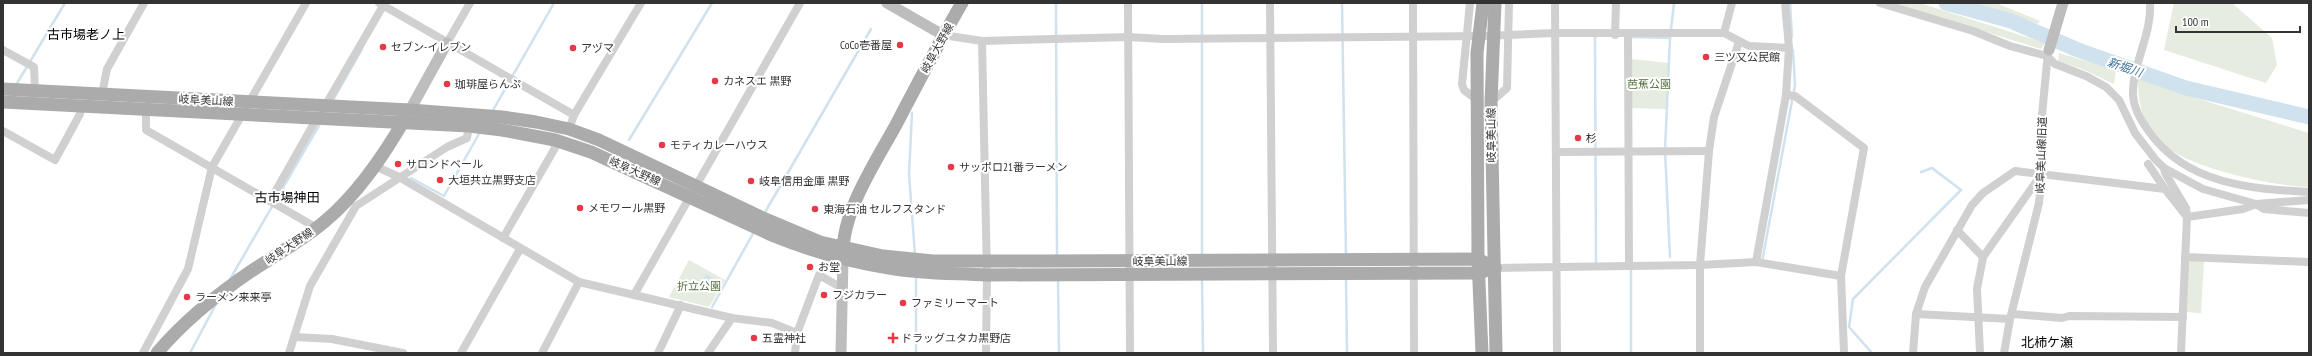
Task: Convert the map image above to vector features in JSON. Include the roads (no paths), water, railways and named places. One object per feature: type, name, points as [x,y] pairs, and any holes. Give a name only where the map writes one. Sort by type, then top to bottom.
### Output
[{"type":"main road","name":"岐阜大野線","points":[[403,122],[469,126],[502,130],[555,140],[591,152],[694,192],[843,252],[849,221],[864,185],[962,3]]},
{"type":"main road","name":"岐阜美山線","points":[[1482,353],[1478,273],[1477,100],[1479,36],[1483,3]]},
{"type":"main road","name":"岐阜美山線","points":[[1495,3],[1490,102],[1492,199],[1496,268],[1496,353]]},
{"type":"main road","name":"岐阜美山線","points":[[3,89],[248,103],[410,110]]},
{"type":"main road","name":"岐阜美山線","points":[[3,102],[403,122]]},
{"type":"main road","name":"岐阜大野線","points":[[157,353],[216,298],[253,270],[317,228],[345,203],[375,166],[410,110],[502,117],[569,129],[599,140],[694,192]]},
{"type":"main road","name":"岐阜美山線","points":[[843,252],[933,261],[987,261],[1272,274],[1413,267],[1478,259],[1496,268]]},
{"type":"main road","name":"岐阜美山線","points":[[843,252],[889,268],[916,272],[987,275],[1271,259],[1413,267],[1478,273],[1496,268]]},
{"type":"street","points":[[102,94],[107,69],[144,3]]},
{"type":"street","points":[[143,353],[188,269],[212,167],[306,3]]},
{"type":"street","points":[[410,110],[470,3]]},
{"type":"street","points":[[569,129],[574,116],[641,3]]},
{"type":"street","points":[[634,295],[694,192],[800,3]]},
{"type":"street","points":[[887,3],[943,36],[982,41],[1128,37],[1163,39],[1506,36],[1555,33],[1628,35],[1724,33],[1739,42],[1758,47],[1789,48]]},
{"type":"street","points":[[1128,3],[1130,353]]},
{"type":"street","points":[[1270,3],[1273,353]]},
{"type":"street","points":[[1413,3],[1414,353]]},
{"type":"street","points":[[1470,3],[1465,36],[1462,84],[1464,90],[1477,100]]},
{"type":"street","points":[[1490,102],[1507,88],[1506,36],[1509,3]]},
{"type":"street","points":[[1555,3],[1557,353]]},
{"type":"street","points":[[1615,34],[1616,3]]},
{"type":"street","points":[[1724,33],[1732,3]]},
{"type":"street","points":[[1756,262],[1786,95],[1789,48],[1785,3]]},
{"type":"street","points":[[1880,3],[1973,31],[2010,46],[2048,53],[2055,64],[2086,76],[2106,86],[2119,100],[2134,133],[2154,159],[2164,168],[2203,189],[2256,204],[2264,209],[2309,213]]},
{"type":"street","name":"岐阜美山線旧道","points":[[2004,353],[2011,316],[2039,203],[2042,174],[2042,115],[2048,53],[2063,3]]},
{"type":"street","points":[[2150,3],[2150,23],[2134,82],[2133,96],[2139,118],[2156,142],[2183,164],[2219,182],[2254,189],[2309,192]]},
{"type":"street","points":[[324,106],[381,4],[574,116]]},
{"type":"street","points":[[1628,35],[1630,265]]},
{"type":"street","points":[[982,41],[987,261],[986,353]]},
{"type":"street","points":[[1700,353],[1700,265],[1709,151],[1714,117],[1739,42]]},
{"type":"street","points":[[3,50],[34,67],[35,91]]},
{"type":"street","points":[[1786,95],[1795,96],[1864,148],[1841,276],[1844,353]]},
{"type":"street","points":[[2119,100],[2133,96]]},
{"type":"street","points":[[3,131],[55,160],[80,114],[81,106]]},
{"type":"street","points":[[146,109],[146,130],[317,228]]},
{"type":"street","points":[[273,202],[317,118]]},
{"type":"street","points":[[289,353],[310,286],[344,224],[356,206],[447,147],[468,138],[469,126]]},
{"type":"street","points":[[503,238],[555,148],[555,140]]},
{"type":"street","points":[[1556,152],[1709,151]]},
{"type":"street","points":[[2148,164],[2187,218]]},
{"type":"street","points":[[375,166],[399,178],[579,282],[732,318],[772,324],[797,333]]},
{"type":"street","points":[[2164,168],[2165,173],[2186,208],[2187,218],[2181,353]]},
{"type":"street","points":[[1913,353],[1916,314],[1925,287],[1972,205],[1983,193],[2015,171],[2165,189]]},
{"type":"street","points":[[1980,353],[1980,317],[1977,289],[1982,257],[2042,174]]},
{"type":"street","points":[[2187,218],[2243,209],[2256,204],[2309,200]]},
{"type":"street","points":[[1957,230],[1982,257]]},
{"type":"street","points":[[461,353],[520,249]]},
{"type":"street","points":[[841,353],[843,252]]},
{"type":"street","points":[[2185,257],[2309,262]]},
{"type":"street","points":[[1496,268],[1556,265],[1700,265],[1756,262],[1841,276]]},
{"type":"street","points":[[795,353],[797,333],[819,275],[842,288]]},
{"type":"street","points":[[542,353],[579,282]]},
{"type":"street","points":[[658,353],[681,305]]},
{"type":"street","points":[[1916,314],[1980,317],[2011,316],[2062,318],[2069,316],[2183,317]]},
{"type":"street","points":[[708,353],[732,318]]},
{"type":"street","points":[[295,337],[332,339],[403,353]]},
{"type":"water","points":[[706,274],[712,278],[710,290],[700,284]]},
{"type":"waterway","points":[[16,85],[65,3]]},
{"type":"waterway","points":[[492,112],[554,3]]},
{"type":"waterway","points":[[629,140],[712,3]]},
{"type":"waterway","points":[[1056,3],[1057,257]]},
{"type":"waterway","points":[[1202,3],[1202,257]]},
{"type":"waterway","points":[[1342,3],[1346,257]]},
{"type":"waterway","points":[[1630,37],[1670,38],[1674,3]]},
{"type":"waterway","points":[[1790,3],[1792,37]]},
{"type":"waterway","name":"新堀川","points":[[1946,3],[2011,21],[2078,50],[2186,88],[2309,117]]},
{"type":"waterway","points":[[764,214],[871,29]]},
{"type":"waterway","points":[[1596,264],[1595,36],[1597,36]]},
{"type":"waterway","points":[[1670,38],[1665,150],[1670,257]]},
{"type":"waterway","points":[[332,102],[362,49]]},
{"type":"waterway","points":[[1762,262],[1795,85],[1793,50]]},
{"type":"waterway","points":[[912,113],[909,174],[915,255]]},
{"type":"waterway","points":[[229,281],[321,122]]},
{"type":"waterway","points":[[411,178],[444,196],[480,132]]},
{"type":"waterway","points":[[1872,353],[1849,327],[1853,299],[1961,190],[1932,168],[1921,172]]},
{"type":"waterway","points":[[712,307],[755,230]]},
{"type":"waterway","points":[[1631,268],[1631,353]]},
{"type":"waterway","points":[[916,276],[916,353]]},
{"type":"waterway","points":[[1202,278],[1203,353]]},
{"type":"waterway","points":[[1346,278],[1347,353]]},
{"type":"waterway","points":[[1058,280],[1059,353]]},
{"type":"waterway","points":[[190,353],[216,304]]},
{"type":"place","name":"CoCo壱番屋","points":[[900,45]]},
{"type":"place","name":"セブン-イレブン","points":[[383,47]]},
{"type":"place","name":"アヅマ","points":[[573,48]]},
{"type":"place","name":"三ツ又公民館","points":[[1706,57]]},
{"type":"place","name":"カネスエ 黒野","points":[[715,81]]},
{"type":"place","name":"珈琲屋らんぷ","points":[[447,84]]},
{"type":"place","name":"杉","points":[[1578,138]]},
{"type":"place","name":"モティカレーハウス","points":[[662,145]]},
{"type":"place","name":"サロンドベール","points":[[398,164]]},
{"type":"place","name":"サッポロ21番ラーメン","points":[[951,167]]},
{"type":"place","name":"大垣共立黒野支店","points":[[440,180]]},
{"type":"place","name":"岐阜信用金庫 黒野","points":[[751,181]]},
{"type":"place","name":"メモワール黒野","points":[[580,208]]},
{"type":"place","name":"東海石油 セルフスタンド","points":[[815,209]]},
{"type":"place","name":"お堂","points":[[810,267]]},
{"type":"place","name":"フジカラー","points":[[824,295]]},
{"type":"place","name":"ラーメン来来亭","points":[[187,297]]},
{"type":"place","name":"ファミリーマート","points":[[903,303]]},
{"type":"place","name":"五霊神社","points":[[754,338]]},
{"type":"place","name":"ドラッグユタカ黒野店","points":[[893,338]]},
{"type":"district","name":"古市場老ノ上","points":[[86,34]]},
{"type":"district","name":"古市場神田","points":[[287,197]]},
{"type":"district","name":"北柿ケ瀬","points":[[2047,342]]},
{"type":"park label","name":"芭蕉公園","points":[[1649,84]]},
{"type":"park label","name":"折立公園","points":[[699,286]]}]
